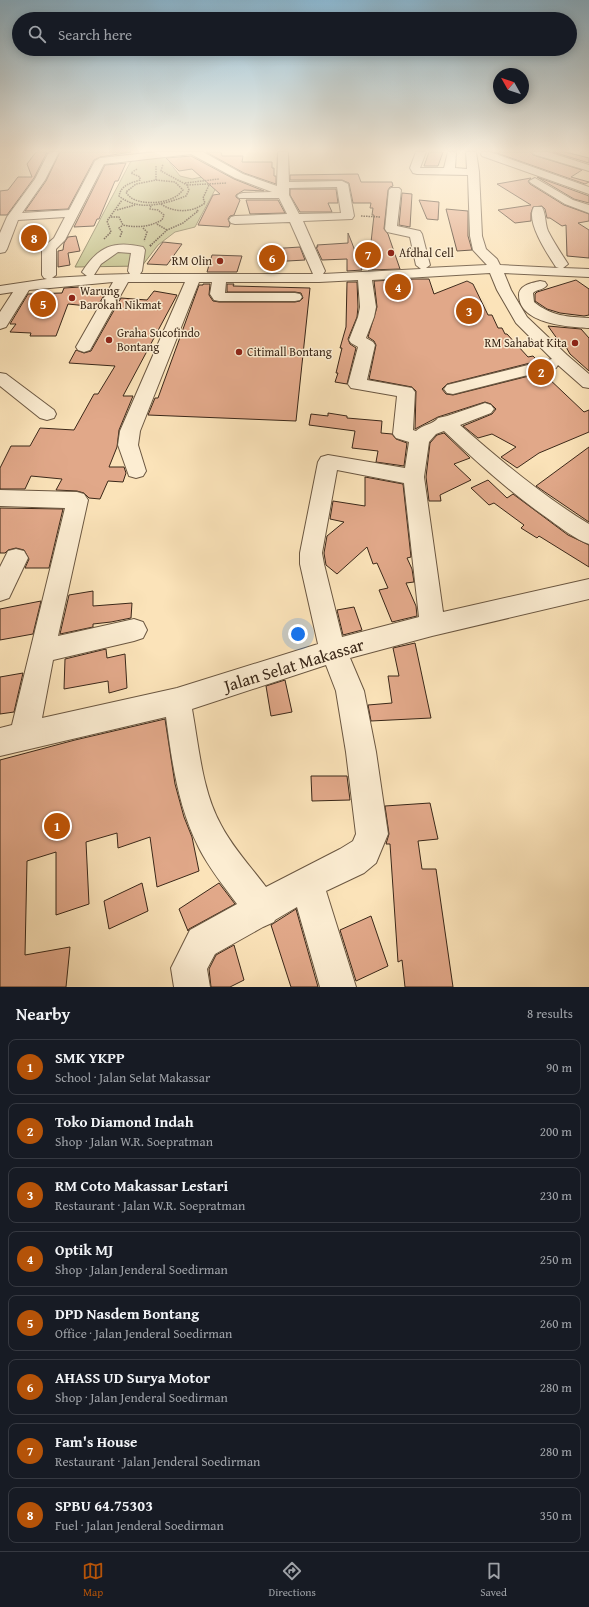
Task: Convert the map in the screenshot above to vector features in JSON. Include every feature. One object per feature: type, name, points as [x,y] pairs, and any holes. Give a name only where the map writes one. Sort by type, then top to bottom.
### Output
[{"type":"street","points":[[0,249],[13,217],[27,198]]},
{"type":"street","points":[[49,275],[49,248],[59,240],[79,198]]},
{"type":"street","points":[[286,198],[318,272]]},
{"type":"street","points":[[234,220],[348,216],[345,198]]},
{"type":"street","points":[[394,198],[391,230],[411,232],[417,235],[423,265]]},
{"type":"street","points":[[474,198],[476,236],[485,262],[492,294],[510,324],[550,364],[589,399]]},
{"type":"street","points":[[563,198],[569,202],[589,209]]},
{"type":"street","points":[[538,210],[537,217],[542,230],[561,264]]},
{"type":"street","points":[[13,217],[73,213]]},
{"type":"street","points":[[84,347],[129,275],[138,250],[115,248],[96,261],[89,272]]},
{"type":"street","points":[[485,262],[504,290],[521,320],[561,359],[589,383]]},
{"type":"street","points":[[0,290],[24,286],[129,275],[318,272],[485,262],[589,265]]},
{"type":"street","points":[[0,282],[49,275],[89,272],[194,278],[220,282],[271,286],[274,285],[274,278],[319,278],[364,275],[485,262],[534,270],[589,273]]},
{"type":"street","points":[[504,290],[510,281],[522,274],[534,270]]},
{"type":"street","points":[[364,275],[368,307],[366,317],[356,340],[367,345],[356,384],[406,392],[403,434],[420,439]]},
{"type":"street","points":[[136,471],[128,445],[130,431],[194,278]]},
{"type":"street","points":[[220,282],[217,294],[219,297],[294,298]]},
{"type":"street","points":[[540,285],[530,288],[526,293],[527,304],[538,314],[556,320],[589,323]]},
{"type":"street","points":[[0,324],[24,286]]},
{"type":"street","points":[[521,320],[589,326]]},
{"type":"street","points":[[453,389],[550,364]]},
{"type":"street","points":[[0,378],[47,414]]},
{"type":"street","points":[[432,625],[414,477],[420,439],[429,430],[445,422],[485,409]]},
{"type":"street","points":[[445,422],[474,448],[544,505],[589,535]]},
{"type":"street","points":[[192,987],[189,970],[192,960],[198,953],[202,942],[352,861],[365,852],[372,834],[362,759],[350,691],[334,651],[312,564],[311,553],[328,462],[414,477]]},
{"type":"street","points":[[0,498],[77,500],[42,651],[12,740]]},
{"type":"street","points":[[0,591],[16,558]]},
{"type":"street","name":"Jalan Selat Makassar","points":[[12,740],[177,701],[334,651],[432,625],[589,589]]},
{"type":"street","points":[[42,651],[134,630]]},
{"type":"street","points":[[177,701],[194,792],[204,824],[224,858],[262,910]]},
{"type":"street","points":[[307,884],[338,987]]},
{"type":"path","points":[[131,198],[142,202],[153,202],[174,198]]},
{"type":"path","points":[[116,210],[138,205],[161,204],[180,198]]},
{"type":"path","points":[[161,204],[164,208],[172,210],[196,208],[205,203],[203,198]]},
{"type":"path","points":[[115,248],[99,249],[102,242],[112,232],[107,221],[122,200],[138,205]]},
{"type":"path","points":[[111,216],[120,217],[123,225],[143,228],[156,224],[162,220],[164,215],[158,210],[150,208],[151,205]]},
{"type":"path","points":[[138,250],[146,250],[167,230],[194,216],[198,211],[196,208]]},
{"type":"path","points":[[348,216],[391,218]]},
{"type":"path","points":[[156,224],[167,230]]},
{"type":"shaded area","points":[[111,198],[211,198],[195,227],[175,232],[158,245],[142,266],[75,267]]},
{"type":"building","points":[[0,198],[19,198],[7,215],[0,215]]},
{"type":"building","points":[[34,198],[74,198],[68,209],[25,211]]},
{"type":"building","points":[[88,198],[108,198],[99,219],[97,219],[94,226],[74,227]]},
{"type":"building","points":[[211,198],[237,198],[240,200],[234,215],[230,216],[228,219],[230,224],[229,227],[198,225]]},
{"type":"building","points":[[292,198],[337,198],[338,203],[328,203],[332,212],[300,212]]},
{"type":"building","points":[[352,198],[387,198],[384,229],[388,234],[400,269],[368,270],[374,215],[372,215],[373,208],[370,208],[371,203],[353,203]]},
{"type":"building","points":[[402,198],[412,198],[410,227],[399,225]]},
{"type":"building","points":[[520,198],[553,198],[564,205],[589,214],[589,221],[578,223],[589,230],[589,258],[567,256],[566,225],[562,226],[550,218],[547,218],[545,209],[542,206],[533,207],[531,221],[515,223],[498,210],[531,205]]},
{"type":"building","points":[[572,198],[589,198],[589,203]]},
{"type":"building","points":[[246,200],[278,200],[285,213],[250,214]]},
{"type":"building","points":[[419,200],[439,202],[438,220],[427,219]]},
{"type":"building","points":[[446,209],[468,211],[468,236],[472,250],[457,251]]},
{"type":"building","points":[[348,233],[362,270],[347,271],[347,259],[322,260],[316,247],[318,247],[317,245],[348,243]]},
{"type":"building","points":[[76,236],[80,251],[68,253],[70,265],[58,267],[58,251],[63,250],[64,243],[68,237]]},
{"type":"building","points":[[163,242],[182,244],[167,265],[147,264]]},
{"type":"building","points":[[300,247],[305,260],[270,262],[269,249]]},
{"type":"building","points":[[212,255],[242,256],[237,272],[207,272]]},
{"type":"building","points":[[429,279],[434,294],[467,281],[473,284],[488,315],[492,315],[498,328],[502,328],[505,334],[507,334],[528,357],[533,356],[538,361],[447,384],[442,389],[446,394],[453,395],[549,371],[552,375],[546,376],[584,412],[589,410],[589,432],[539,453],[517,468],[501,457],[516,447],[492,434],[478,438],[463,426],[492,414],[496,409],[491,404],[485,402],[438,417],[415,429],[416,391],[412,387],[369,379],[376,345],[374,341],[368,337],[377,307],[374,281]]},
{"type":"building","points":[[576,280],[589,289],[589,315],[584,316],[560,313],[547,309],[535,301],[535,294],[537,292]]},
{"type":"building","points":[[347,282],[357,282],[358,307],[357,317],[348,339],[350,344],[356,348],[347,384],[335,382],[342,348],[340,348],[346,327]]},
{"type":"building","name":"Citimall Bontang","points":[[210,284],[209,295],[213,301],[219,302],[295,302],[300,301],[303,298],[301,293],[295,292],[227,292],[227,284],[234,284],[233,286],[310,288],[296,421],[148,415],[155,398],[158,398],[199,285]]},
{"type":"building","points":[[82,287],[81,289],[106,292],[97,307],[68,304],[56,336],[30,336],[31,333],[10,332],[16,324],[10,324],[28,294],[62,293],[64,288]]},
{"type":"building","points":[[154,291],[177,295],[123,396],[133,396],[119,430],[117,447],[109,467],[124,467],[126,473],[123,482],[108,481],[100,499],[89,498],[84,493],[77,491],[56,490],[62,479],[31,476],[25,489],[0,489],[0,468],[11,446],[30,446],[40,428],[74,430],[94,394],[98,394],[115,366],[69,363],[76,350],[84,353],[91,351],[121,298],[147,300]]},
{"type":"building","points":[[548,326],[581,329],[589,338],[589,371],[570,354],[566,347],[563,347]]},
{"type":"building","points":[[328,413],[347,416],[347,418],[382,421],[381,433],[392,434],[396,439],[407,443],[404,466],[376,462],[378,451],[352,448],[355,431],[309,425],[311,414],[328,416]]},
{"type":"building","points":[[444,433],[470,458],[454,464],[471,480],[440,495],[441,501],[429,501],[426,477],[430,443],[437,435]]},
{"type":"building","points":[[589,447],[589,522],[536,486]]},
{"type":"building","points":[[365,477],[403,484],[411,557],[407,558],[412,569],[414,582],[406,583],[416,606],[417,616],[392,622],[379,590],[388,588],[377,563],[373,564],[367,547],[337,574],[326,565],[324,553],[327,536],[344,522],[330,519],[333,501],[365,506]]},
{"type":"building","points":[[488,480],[507,498],[513,494],[568,535],[589,545],[589,567],[539,536],[537,538],[521,528],[524,525],[494,503],[489,505],[471,488]]},
{"type":"building","points":[[0,508],[63,509],[49,568],[25,568],[29,559],[24,550],[16,548],[8,550],[5,553],[0,553]]},
{"type":"building","points":[[93,591],[93,606],[132,603],[131,618],[93,624],[93,627],[60,634],[69,595]]},
{"type":"building","points":[[41,601],[33,634],[0,640],[0,609]]},
{"type":"building","points":[[354,607],[362,630],[343,635],[337,610]]},
{"type":"building","points":[[415,643],[431,718],[371,721],[368,705],[392,703],[388,676],[399,676],[393,648]]},
{"type":"building","points":[[106,649],[107,658],[125,654],[127,688],[109,693],[108,681],[64,689],[65,659]]},
{"type":"building","points":[[23,673],[14,712],[0,714],[0,677]]},
{"type":"building","points":[[285,680],[292,712],[271,716],[266,686]]},
{"type":"building","points":[[165,719],[175,784],[184,817],[192,837],[199,871],[157,887],[150,837],[118,848],[117,833],[86,842],[89,904],[56,915],[56,852],[27,861],[25,955],[70,947],[66,987],[0,987],[0,760],[75,740]]},
{"type":"building","points":[[311,776],[347,776],[350,800],[312,801]]},
{"type":"building","points":[[430,803],[438,839],[418,841],[422,869],[436,869],[453,987],[405,987],[402,960],[398,962],[390,844],[386,844],[389,834],[385,806]]},
{"type":"building","points":[[142,883],[148,911],[109,929],[104,901]]},
{"type":"building","points":[[219,883],[235,904],[189,929],[188,931],[179,909]]},
{"type":"building","points":[[296,909],[318,987],[291,987],[271,925]]},
{"type":"building","points":[[371,916],[388,966],[356,981],[340,930]]},
{"type":"building","points":[[234,945],[244,980],[230,987],[211,987],[209,969],[216,955]]},
{"type":"place","name":"SPBU 64.75303","points":[[34,238]]},
{"type":"place","name":"Afdhal Cell","points":[[391,253]]},
{"type":"place","name":"Fam's House","points":[[368,255]]},
{"type":"place","name":"AHASS UD Surya Motor","points":[[272,258]]},
{"type":"place","name":"RM Olin","points":[[220,261]]},
{"type":"place","name":"Optik MJ","points":[[398,287]]},
{"type":"place","name":"Warung Barokah Nikmat","points":[[72,298]]},
{"type":"place","name":"DPD Nasdem Bontang","points":[[43,304]]},
{"type":"place","name":"RM Coto Makassar Lestari","points":[[469,311]]},
{"type":"place","name":"Graha Sucofindo Bontang","points":[[109,340]]},
{"type":"place","name":"RM Sahabat Kita","points":[[575,343]]},
{"type":"place","name":"Citimall Bontang","points":[[239,352]]},
{"type":"place","name":"Toko Diamond Indah","points":[[541,372]]},
{"type":"place","name":"SMK YKPP","points":[[57,826]]}]
